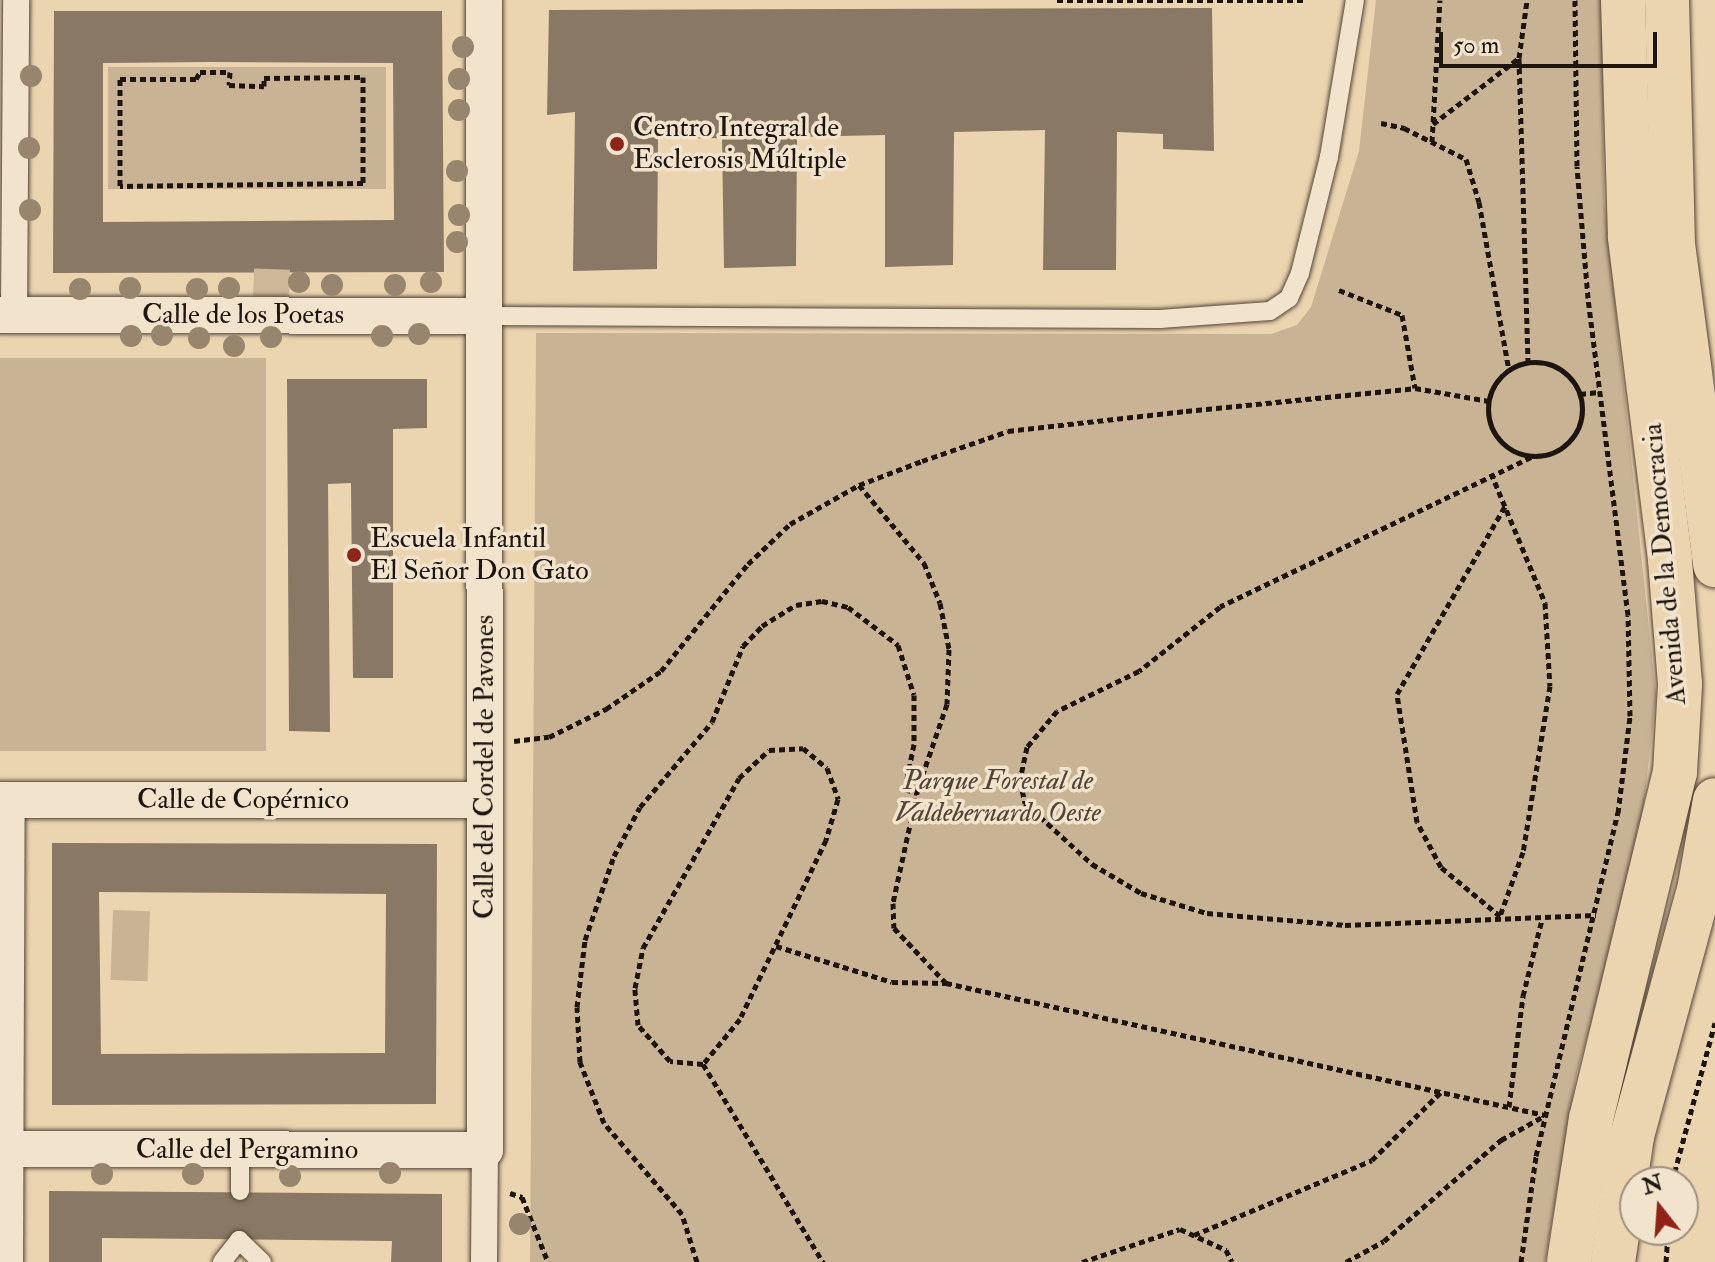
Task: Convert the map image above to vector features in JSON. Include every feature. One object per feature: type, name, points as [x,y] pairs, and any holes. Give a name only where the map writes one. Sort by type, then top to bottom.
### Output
[{"type":"main road","name":"Avenida de la Democracia","points":[[1569,1262],[1591,1119],[1675,772],[1680,684],[1670,559],[1630,236],[1623,0]]},
{"type":"main road","name":"Avenida de la Democracia","points":[[1667,0],[1673,244],[1715,565]]},
{"type":"main road","points":[[1613,1262],[1632,1136],[1700,885],[1715,800]]},
{"type":"street","points":[[7,314],[16,0]]},
{"type":"street","name":"Calle del Cordel de Pavones","points":[[484,0],[485,1167]]},
{"type":"street","name":"Calle de los Poetas","points":[[7,314],[271,307],[486,316]]},
{"type":"street","points":[[6,800],[5,1149],[10,1262]]},
{"type":"street","name":"Calle de Copérnico","points":[[6,800],[485,800]]},
{"type":"street","name":"Calle del Pergamino","points":[[5,1149],[240,1150],[485,1167]]},
{"type":"street","points":[[484,1262],[485,1167]]},
{"type":"lane","points":[[486,316],[1160,319],[1270,311],[1289,298],[1300,273],[1329,157],[1355,0]]},
{"type":"lane","points":[[240,1150],[240,1191]]},
{"type":"lane","points":[[222,1262],[239,1240],[262,1262]]},
{"type":"path","points":[[1057,0],[1307,0]]},
{"type":"path","points":[[1432,142],[1440,0]]},
{"type":"path","points":[[1527,0],[1519,58],[1528,362]]},
{"type":"path","points":[[1521,1262],[1545,1115],[1596,915],[1618,813],[1630,716],[1628,615],[1600,392],[1577,166],[1575,0]]},
{"type":"path","points":[[1433,124],[1519,58]]},
{"type":"path","points":[[200,72],[230,72],[229,85],[264,86],[264,78],[363,77],[363,183],[120,186],[120,79],[196,79],[200,72]]},
{"type":"path","points":[[1381,123],[1466,159],[1479,202],[1509,370]]},
{"type":"path","points":[[1339,290],[1402,315],[1415,388]]},
{"type":"path","points":[[1531,457],[1503,444],[1488,416],[1489,401],[1509,370],[1528,362],[1564,371],[1580,394],[1580,425],[1573,438],[1547,455],[1531,457],[1491,473],[1220,607],[1139,671],[1057,711],[1027,747],[1020,781],[1025,803],[1092,864],[1141,893],[1207,913],[1345,925],[1500,916],[1542,919],[1596,915]]},
{"type":"path","points":[[486,744],[549,737],[606,709],[661,671],[748,564],[790,524],[859,485],[1008,431],[1415,388],[1489,401]]},
{"type":"path","points":[[1580,394],[1600,392]]},
{"type":"path","points":[[1491,473],[1545,603],[1550,686],[1523,852],[1500,916]]},
{"type":"path","points":[[859,485],[924,563],[940,603],[949,649],[947,704],[917,793],[893,903],[894,928],[946,983]]},
{"type":"path","points":[[1500,916],[1441,867],[1417,822],[1397,694],[1505,506]]},
{"type":"path","points":[[697,1262],[682,1214],[604,1123],[580,1062],[577,1007],[585,940],[614,856],[640,807],[712,722],[743,646],[762,626],[796,605],[822,601],[848,607],[898,645],[914,695],[914,744],[905,789],[917,793]]},
{"type":"path","points":[[803,748],[827,768],[838,799],[826,840],[740,1019],[703,1064],[670,1061],[638,1025],[635,988],[643,948],[739,778],[769,750],[803,748]]},
{"type":"path","points":[[1509,1107],[1523,996],[1542,919]]},
{"type":"path","points":[[776,946],[892,982],[946,983],[1545,1115]]},
{"type":"path","points":[[1676,1166],[1715,1023]]},
{"type":"path","points":[[703,1064],[823,1262]]},
{"type":"path","points":[[1194,1235],[1372,1160],[1441,1092]]},
{"type":"path","points":[[1346,1262],[1384,1241],[1501,1140],[1545,1115]]},
{"type":"path","points":[[485,1167],[522,1197],[548,1262]]},
{"type":"path","points":[[1082,1262],[1180,1229],[1226,1250],[1232,1262]]},
{"type":"green space","name":"Parque Forestal de Valdebernardo Oeste","points":[[1376,0],[1602,0],[1604,199],[1656,696],[1639,849],[1576,1076],[1545,1262],[530,1262],[536,333],[1271,334],[1297,325],[1311,307],[1359,151]]},
{"type":"green space","points":[[108,67],[386,67],[386,189],[108,189]]},
{"type":"green space","points":[[0,358],[266,358],[266,751],[0,751]]},
{"type":"green space","points":[[113,910],[150,911],[148,981],[111,980]]},
{"type":"building","name":"Centro Integral de Esclerosis Múltiple","points":[[1212,8],[1214,151],[1163,149],[1163,134],[1117,132],[1116,270],[1043,270],[1045,130],[954,132],[953,265],[885,267],[885,135],[797,137],[796,266],[724,268],[722,138],[658,139],[657,269],[573,271],[575,112],[547,115],[549,10]]},
{"type":"building","points":[[54,11],[442,11],[444,272],[53,273]],"holes":[[[103,63],[393,63],[394,220],[103,222]]]},
{"type":"building","points":[[287,379],[427,379],[427,428],[393,429],[393,678],[353,678],[351,483],[328,484],[330,732],[289,731]]},
{"type":"building","points":[[52,843],[437,844],[436,1104],[52,1105]],"holes":[[[99,892],[386,894],[385,1053],[101,1054]]]},
{"type":"building","points":[[49,1191],[442,1194],[442,1262],[391,1262],[392,1241],[102,1238],[102,1262],[49,1262]]},
{"type":"tunnel","points":[[271,299],[272,269]]},
{"type":"place","name":"Centro Integral de Esclerosis Múltiple","points":[[617,144]]},
{"type":"place","name":"Escuela Infantil El Señor Don Gato","points":[[354,555]]}]
